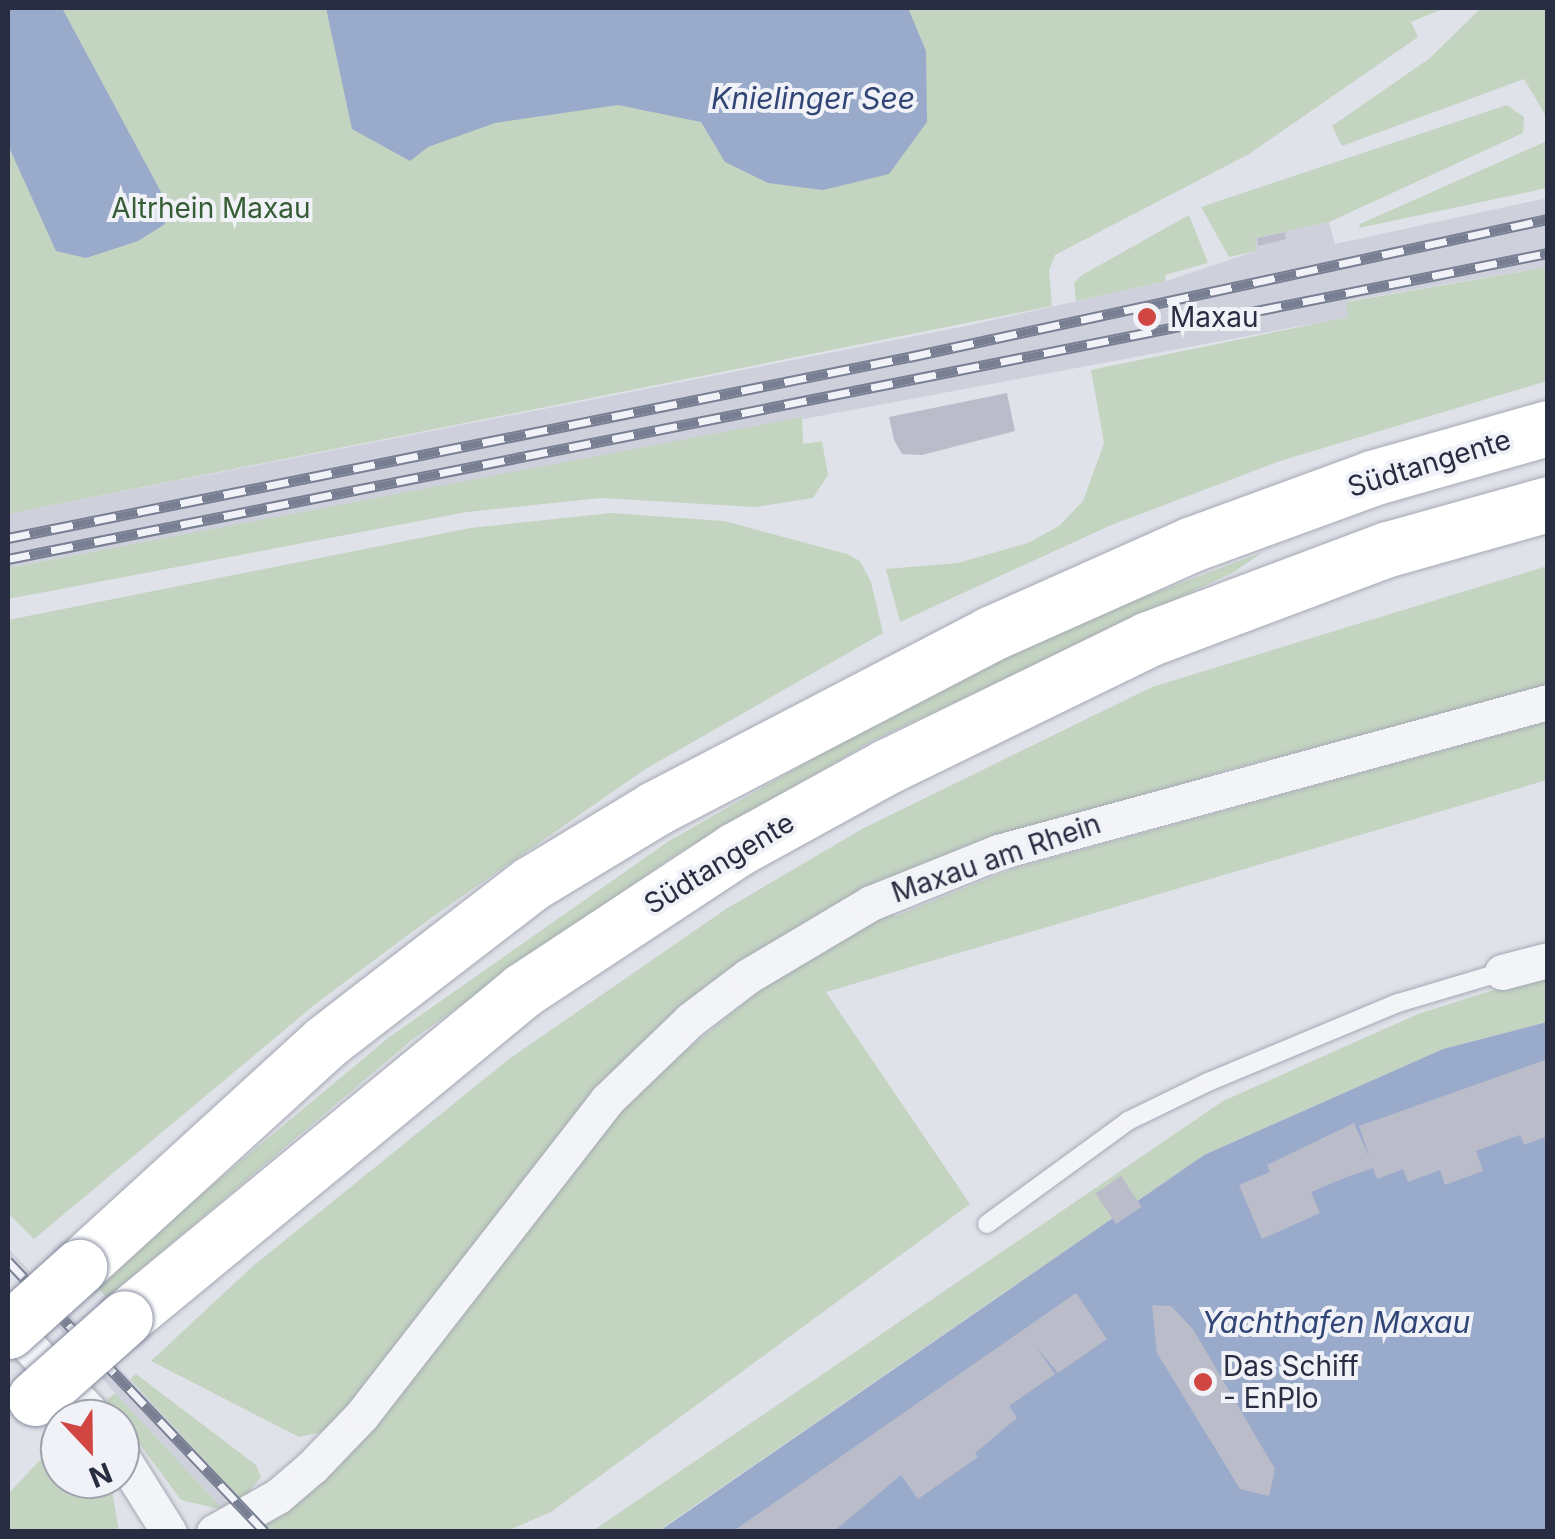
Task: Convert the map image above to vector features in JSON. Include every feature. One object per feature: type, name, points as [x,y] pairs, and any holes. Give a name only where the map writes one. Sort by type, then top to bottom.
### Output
[{"type":"highway","name":"Südtangente","points":[[8,1328],[324,1043],[532,883],[654,809],[990,634],[1192,544],[1372,478],[1548,428]]},
{"type":"highway","name":"Südtangente","points":[[21,1409],[494,1012],[736,850],[888,766],[1148,639],[1388,549],[1548,504]]},
{"type":"street","name":"Maxau am Rhein","points":[[214,1532],[278,1496],[337,1441],[607,1100],[690,1020],[748,976],[871,903],[998,852],[1548,702]]},
{"type":"street","points":[[1502,972],[1548,960]]},
{"type":"street","points":[[8,1328],[77,1399]]},
{"type":"street","points":[[140,1486],[169,1532]]},
{"type":"lane","points":[[987,1224],[1128,1122],[1208,1082],[1398,1004],[1502,972]]},
{"type":"shaded area","points":[[1547,198],[1547,267],[1347,301],[1349,317],[8,568],[8,514],[966,326],[1166,281],[1256,251],[1254,238],[1329,222],[1335,244]]},
{"type":"shaded area","points":[[8,1248],[242,1501],[224,1510],[140,1420],[140,1399],[121,1399],[8,1270]]},
{"type":"green space","name":"Altrhein Maxau","points":[[8,8],[1445,8],[1411,22],[1418,37],[1249,154],[1055,255],[1049,271],[1052,306],[8,514]]},
{"type":"green space","points":[[1481,8],[1547,8],[1547,118],[1524,79],[1342,146],[1332,126],[1430,58]]},
{"type":"green space","points":[[1507,105],[1524,117],[1523,133],[1329,222],[1255,238],[1257,251],[1229,257],[1201,207]]},
{"type":"green space","points":[[1547,141],[1547,188],[1359,228],[1360,224]]},
{"type":"green space","points":[[1189,215],[1208,263],[1165,275],[1166,281],[1076,301],[1074,283],[1082,275]]},
{"type":"green space","points":[[1547,267],[1547,381],[1280,461],[1109,526],[900,622],[886,569],[958,563],[1028,543],[1059,526],[1083,501],[1104,443],[1091,370],[1348,317],[1346,302]]},
{"type":"green space","points":[[802,417],[803,444],[822,441],[828,475],[813,498],[755,507],[601,498],[467,512],[8,599],[8,568]]},
{"type":"green space","points":[[611,513],[724,521],[847,554],[860,561],[871,582],[883,633],[644,770],[431,918],[318,1002],[34,1239],[8,1213],[8,620],[470,528]]},
{"type":"green space","points":[[1263,552],[1234,572],[872,741],[672,857],[413,1039],[107,1298],[98,1288],[132,1252],[388,1038],[669,841],[893,713],[1076,623]]},
{"type":"green space","points":[[1547,566],[1547,687],[1231,769],[993,841],[759,952],[327,1431],[299,1437],[151,1361],[253,1266],[509,1059],[726,909],[864,828],[1152,687]]},
{"type":"green space","points":[[1547,722],[1547,780],[826,992],[970,1204],[551,1512],[507,1531],[268,1532],[261,1524],[633,1093],[774,979],[889,910],[896,916],[1012,869]]},
{"type":"green space","points":[[1547,973],[1547,1022],[1443,1049],[1204,1155],[658,1531],[591,1532],[1223,1101],[1418,1014]]},
{"type":"green space","points":[[136,1374],[256,1465],[261,1477],[242,1501],[130,1379]]},
{"type":"green space","points":[[140,1420],[224,1510],[181,1500],[140,1445]]},
{"type":"green space","points":[[40,1460],[40,1499],[113,1499],[119,1531],[8,1531],[8,1494]]},
{"type":"water","points":[[8,8],[62,8],[161,192],[165,224],[138,241],[86,258],[56,251],[8,145]]},
{"type":"water","name":"Knielinger See","points":[[326,8],[908,8],[926,51],[927,122],[889,174],[823,190],[768,183],[725,162],[701,122],[618,105],[495,123],[428,147],[410,161],[352,129]]},
{"type":"water","name":"Yachthafen Maxau","points":[[1547,1022],[1547,1531],[658,1532],[1204,1155],[1443,1049]]},
{"type":"building","points":[[1285,232],[1286,239],[1258,246],[1257,238]]},
{"type":"building","points":[[1007,393],[1015,431],[922,455],[902,454],[894,440],[889,417]]},
{"type":"building","points":[[1548,1059],[1548,1136],[1524,1145],[1520,1135],[1476,1151],[1483,1171],[1445,1185],[1440,1170],[1408,1182],[1403,1169],[1377,1179],[1373,1168],[1344,1178],[1311,1192],[1320,1213],[1262,1239],[1239,1185],[1270,1172],[1267,1165],[1354,1123],[1370,1159],[1359,1126]]},
{"type":"building","points":[[1121,1176],[1142,1207],[1116,1224],[1095,1193]]},
{"type":"building","points":[[1076,1293],[1107,1339],[1058,1373],[1036,1347],[1055,1374],[1009,1406],[1017,1418],[975,1453],[978,1457],[918,1499],[901,1475],[833,1532],[732,1532]]},
{"type":"building","points":[[1152,1305],[1171,1306],[1193,1329],[1275,1469],[1269,1496],[1240,1489],[1157,1353]]},
{"type":"railway","points":[[8,538],[909,357],[1548,219]]},
{"type":"railway","points":[[8,559],[1548,253]]},
{"type":"railway","points":[[8,1261],[265,1532]]},
{"type":"place","name":"Maxau","points":[[1147,317]]},
{"type":"place","name":"Das Schiff - EnPlo","points":[[1203,1382]]}]
